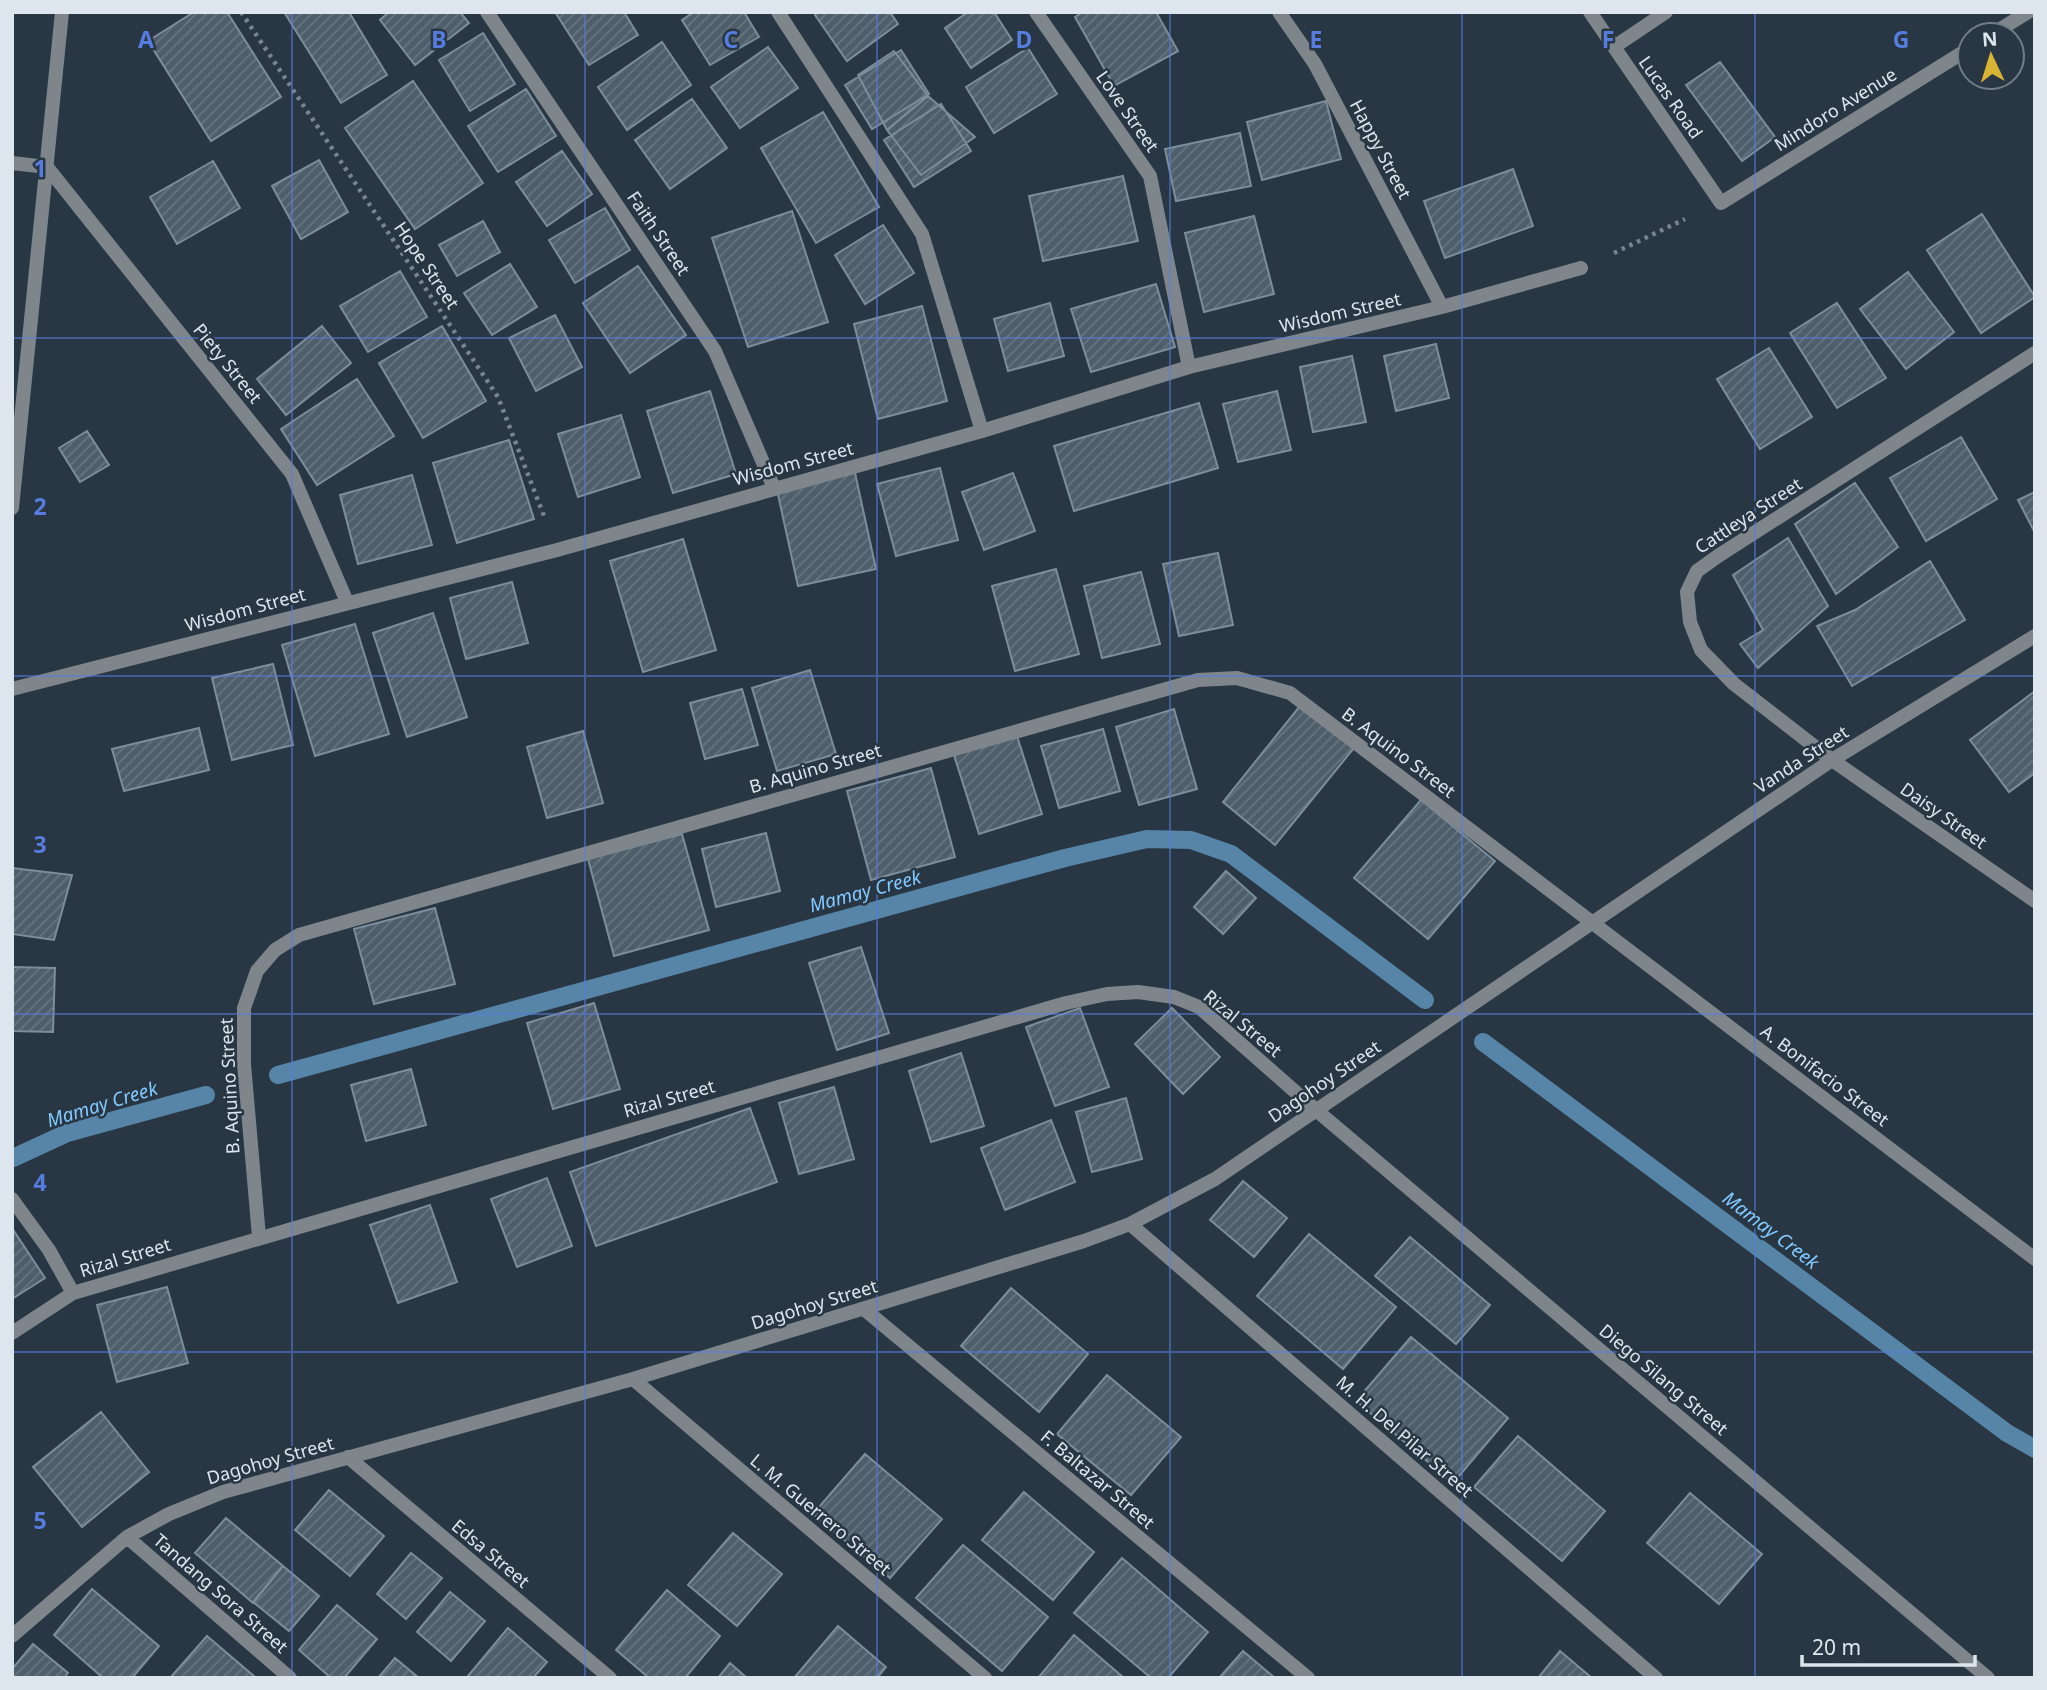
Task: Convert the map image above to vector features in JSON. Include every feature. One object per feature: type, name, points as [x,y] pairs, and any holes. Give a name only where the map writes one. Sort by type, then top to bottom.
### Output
[{"type":"street","points":[[12,508],[62,12]]},
{"type":"street","name":"Faith Street","points":[[487,12],[715,351],[774,488]]},
{"type":"street","points":[[778,12],[922,234],[982,431]]},
{"type":"street","name":"Love Street","points":[[1035,12],[1150,176],[1189,367]]},
{"type":"street","name":"Happy Street","points":[[1279,12],[1315,64],[1443,307]]},
{"type":"street","name":"Lucas Road","points":[[1590,12],[1721,203]]},
{"type":"street","points":[[1614,47],[1665,12]]},
{"type":"street","name":"Mindoro Avenue","points":[[1721,203],[1956,57]]},
{"type":"street","points":[[12,163],[47,167]]},
{"type":"street","name":"Piety Street","points":[[47,167],[292,474],[347,602]]},
{"type":"street","name":"Wisdom Street","points":[[12,689],[557,550],[982,431],[1189,367],[1443,307],[1581,268]]},
{"type":"street","name":"Cattleya Street","points":[[1832,760],[1734,684],[1701,650],[1690,622],[1687,592],[1697,571],[2035,353]]},
{"type":"street","name":"Vanda Street","points":[[1593,922],[1832,760],[2035,636]]},
{"type":"street","name":"B. Aquino Street","points":[[259,1237],[244,1064],[244,1008],[257,971],[275,950],[299,935],[1198,680],[1237,678],[1290,693],[1593,922]]},
{"type":"street","name":"Daisy Street","points":[[1832,760],[2035,901]]},
{"type":"street","name":"Dagohoy Street","points":[[12,1636],[127,1537],[169,1514],[223,1492],[633,1379],[1084,1241],[1130,1224],[1214,1179],[1593,922]]},
{"type":"street","name":"A. Bonifacio Street","points":[[1593,922],[2035,1259]]},
{"type":"street","name":"Rizal Street","points":[[12,1333],[73,1293],[1066,1003],[1107,994],[1138,992],[1174,997],[1199,1007],[1316,1110]]},
{"type":"street","name":"Diego Silang Street","points":[[1316,1110],[1988,1678]]},
{"type":"street","points":[[12,1199],[49,1250],[73,1293]]},
{"type":"street","name":"M. H. Del Pilar Street","points":[[1130,1224],[1656,1678]]},
{"type":"street","name":"F. Baltazar Street","points":[[864,1309],[1308,1678]]},
{"type":"street","name":"L. M. Guerrero Street","points":[[633,1379],[985,1678]]},
{"type":"street","name":"Edsa Street","points":[[348,1457],[610,1678]]},
{"type":"street","name":"Tandang Sora Street","points":[[127,1537],[290,1678]]},
{"type":"path","name":"Hope Street","points":[[241,12],[498,397],[557,550]]},
{"type":"path","points":[[1581,268],[1721,203]]},
{"type":"building","points":[[194,12],[227,12],[281,97],[211,141],[148,41]]},
{"type":"building","points":[[284,12],[349,12],[387,75],[341,103]]},
{"type":"building","points":[[389,12],[460,12],[469,23],[415,65],[380,20]]},
{"type":"building","points":[[555,12],[624,12],[638,35],[589,65]]},
{"type":"building","points":[[694,12],[744,12],[759,37],[710,65],[682,20]]},
{"type":"building","points":[[819,12],[890,12],[898,24],[847,61],[815,15]]},
{"type":"building","points":[[968,12],[994,12],[1012,40],[971,68],[945,28]]},
{"type":"building","points":[[1083,12],[1156,12],[1178,51],[1114,86],[1075,17]]},
{"type":"building","points":[[483,33],[515,84],[470,111],[439,60]]},
{"type":"building","points":[[662,42],[691,85],[627,130],[598,87]]},
{"type":"building","points":[[768,47],[798,88],[740,128],[711,87]]},
{"type":"building","points":[[1028,48],[1057,94],[994,133],[966,87]]},
{"type":"building","points":[[901,50],[929,94],[872,129],[845,85]]},
{"type":"building","points":[[894,51],[928,96],[887,130],[858,75]]},
{"type":"building","points":[[1720,62],[1775,137],[1742,161],[1686,85]]},
{"type":"building","points":[[413,81],[483,183],[415,229],[345,128]]},
{"type":"building","points":[[526,89],[556,136],[498,172],[468,126]]},
{"type":"building","points":[[928,96],[975,137],[921,175],[887,130]]},
{"type":"building","points":[[692,99],[727,148],[670,189],[635,140]]},
{"type":"building","points":[[1326,101],[1341,159],[1262,180],[1247,122]]},
{"type":"building","points":[[941,104],[971,151],[914,187],[884,140]]},
{"type":"building","points":[[823,112],[879,207],[816,243],[761,148]]},
{"type":"building","points":[[1240,133],[1251,186],[1176,201],[1165,149]]},
{"type":"building","points":[[562,151],[592,194],[547,226],[516,182]]},
{"type":"building","points":[[319,160],[348,212],[301,239],[272,186]]},
{"type":"building","points":[[213,161],[240,208],[177,244],[150,197]]},
{"type":"building","points":[[1513,169],[1533,226],[1445,258],[1424,201]]},
{"type":"building","points":[[1123,176],[1138,241],[1043,261],[1029,196]]},
{"type":"building","points":[[605,208],[630,250],[575,283],[549,240]]},
{"type":"building","points":[[792,211],[828,322],[748,347],[712,238]]},
{"type":"building","points":[[1982,214],[2035,297],[1981,333],[1927,250]]},
{"type":"building","points":[[1254,216],[1274,294],[1204,312],[1185,233]]},
{"type":"building","points":[[483,221],[500,252],[457,276],[439,245]]},
{"type":"building","points":[[883,225],[914,273],[865,304],[835,255]]},
{"type":"building","points":[[510,264],[537,307],[492,335],[464,293]]},
{"type":"building","points":[[638,266],[686,335],[630,373],[583,303]]},
{"type":"building","points":[[400,271],[427,317],[368,352],[340,306]]},
{"type":"building","points":[[1908,272],[1954,332],[1906,369],[1860,309]]},
{"type":"building","points":[[1156,284],[1175,347],[1091,372],[1071,309]]},
{"type":"building","points":[[1050,303],[1064,356],[1008,371],[994,319]]},
{"type":"building","points":[[1837,303],[1886,378],[1837,408],[1790,333]]},
{"type":"building","points":[[922,306],[947,401],[878,419],[854,324]]},
{"type":"building","points":[[555,315],[582,367],[536,391],[509,338]]},
{"type":"building","points":[[322,326],[351,363],[286,415],[257,379]]},
{"type":"building","points":[[442,326],[486,401],[423,438],[379,363]]},
{"type":"building","points":[[1436,344],[1449,398],[1396,411],[1384,356]]},
{"type":"building","points":[[1769,348],[1812,417],[1760,449],[1717,379]]},
{"type":"building","points":[[1352,356],[1366,422],[1313,432],[1300,367]]},
{"type":"building","points":[[357,379],[394,436],[317,485],[281,429]]},
{"type":"building","points":[[710,391],[736,474],[673,493],[647,411]]},
{"type":"building","points":[[1277,391],[1291,450],[1238,462],[1223,404]]},
{"type":"building","points":[[1199,403],[1218,468],[1074,511],[1054,446]]},
{"type":"building","points":[[621,415],[640,477],[578,497],[558,434]]},
{"type":"building","points":[[87,431],[109,465],[80,482],[59,448]]},
{"type":"building","points":[[1961,437],[1997,499],[1926,541],[1890,478]]},
{"type":"building","points":[[509,440],[534,519],[457,543],[433,463]]},
{"type":"building","points":[[940,468],[958,540],[896,556],[877,484]]},
{"type":"building","points":[[855,473],[876,569],[798,586],[777,490]]},
{"type":"building","points":[[1013,473],[1035,531],[984,550],[962,492]]},
{"type":"building","points":[[412,475],[432,545],[358,564],[340,495]]},
{"type":"building","points":[[1855,483],[1898,547],[1836,594],[1795,524]]},
{"type":"building","points":[[2035,492],[2035,533],[2018,500]]},
{"type":"building","points":[[1788,538],[1828,606],[1758,668],[1740,644],[1763,630],[1733,575]]},
{"type":"building","points":[[683,539],[716,650],[643,672],[610,561]]},
{"type":"building","points":[[1218,553],[1233,625],[1179,636],[1163,564]]},
{"type":"building","points":[[1930,561],[1965,620],[1852,686],[1817,626],[1855,610]]},
{"type":"building","points":[[1056,569],[1079,654],[1015,671],[992,586]]},
{"type":"building","points":[[1141,572],[1160,644],[1102,658],[1084,586]]},
{"type":"building","points":[[512,582],[528,643],[466,659],[450,598]]},
{"type":"building","points":[[433,613],[467,717],[407,737],[373,633]]},
{"type":"building","points":[[355,624],[389,734],[315,756],[282,645]]},
{"type":"building","points":[[273,664],[293,745],[232,760],[212,678]]},
{"type":"building","points":[[810,670],[836,754],[777,771],[752,688]]},
{"type":"building","points":[[742,689],[758,745],[705,759],[690,703]]},
{"type":"building","points":[[2035,691],[2035,773],[2009,792],[1970,740]]},
{"type":"building","points":[[1300,706],[1354,748],[1275,845],[1223,802]]},
{"type":"building","points":[[1174,709],[1197,789],[1139,805],[1116,727]]},
{"type":"building","points":[[199,728],[209,770],[124,791],[112,749]]},
{"type":"building","points":[[1103,729],[1120,791],[1059,808],[1041,746]]},
{"type":"building","points":[[583,731],[603,803],[547,818],[527,747]]},
{"type":"building","points":[[1016,733],[1042,814],[979,834],[953,752]]},
{"type":"building","points":[[931,768],[955,857],[871,880],[847,791]]},
{"type":"building","points":[[1421,800],[1495,861],[1428,939],[1354,878]]},
{"type":"building","points":[[766,833],[780,891],[716,907],[702,849]]},
{"type":"building","points":[[682,834],[709,930],[614,956],[588,859]]},
{"type":"building","points":[[12,868],[72,875],[54,940],[12,934]]},
{"type":"building","points":[[1226,871],[1256,898],[1223,934],[1194,907]]},
{"type":"building","points":[[435,908],[455,984],[374,1004],[354,929]]},
{"type":"building","points":[[861,947],[889,1033],[837,1050],[809,963]]},
{"type":"building","points":[[12,967],[55,968],[53,1032],[12,1031]]},
{"type":"building","points":[[594,1003],[620,1089],[553,1109],[527,1023]]},
{"type":"building","points":[[1080,1008],[1109,1087],[1055,1106],[1026,1027]]},
{"type":"building","points":[[1172,1008],[1220,1057],[1183,1094],[1135,1044]]},
{"type":"building","points":[[961,1053],[984,1126],[931,1142],[909,1071]]},
{"type":"building","points":[[411,1069],[426,1125],[366,1141],[351,1085]]},
{"type":"building","points":[[834,1087],[854,1159],[799,1174],[779,1103]]},
{"type":"building","points":[[1126,1098],[1142,1159],[1092,1172],[1076,1112]]},
{"type":"building","points":[[750,1108],[777,1182],[596,1246],[570,1172]]},
{"type":"building","points":[[1051,1120],[1075,1182],[1005,1210],[981,1148]]},
{"type":"building","points":[[547,1178],[572,1246],[517,1267],[491,1199]]},
{"type":"building","points":[[1243,1181],[1287,1218],[1254,1257],[1210,1220]]},
{"type":"building","points":[[430,1205],[457,1282],[398,1303],[370,1225]]},
{"type":"building","points":[[12,1228],[45,1278],[12,1299]]},
{"type":"building","points":[[1309,1234],[1396,1307],[1343,1369],[1257,1296]]},
{"type":"building","points":[[1410,1237],[1490,1305],[1456,1344],[1375,1276]]},
{"type":"building","points":[[167,1287],[188,1363],[117,1382],[97,1305]]},
{"type":"building","points":[[1011,1288],[1088,1354],[1039,1412],[961,1346]]},
{"type":"building","points":[[1411,1337],[1508,1418],[1453,1483],[1356,1401]]},
{"type":"building","points":[[1107,1375],[1181,1437],[1131,1495],[1057,1434]]},
{"type":"building","points":[[101,1412],[149,1472],[82,1527],[33,1467]]},
{"type":"building","points":[[1518,1436],[1605,1511],[1562,1561],[1474,1487]]},
{"type":"building","points":[[865,1454],[942,1519],[890,1578],[813,1514]]},
{"type":"building","points":[[329,1490],[384,1536],[350,1576],[295,1530]]},
{"type":"building","points":[[1024,1492],[1094,1552],[1053,1600],[982,1540]]},
{"type":"building","points":[[1690,1493],[1762,1554],[1719,1604],[1647,1543]]},
{"type":"building","points":[[226,1518],[283,1566],[253,1603],[195,1553]]},
{"type":"building","points":[[733,1533],[782,1574],[737,1626],[688,1585]]},
{"type":"building","points":[[963,1545],[1048,1617],[1002,1671],[916,1598]]},
{"type":"building","points":[[411,1553],[442,1578],[406,1619],[377,1594]]},
{"type":"building","points":[[1122,1558],[1208,1632],[1168,1678],[1151,1678],[1074,1613]]},
{"type":"building","points":[[283,1566],[319,1596],[289,1631],[253,1602]]},
{"type":"building","points":[[92,1589],[159,1646],[132,1678],[103,1678],[54,1635]]},
{"type":"building","points":[[667,1590],[720,1636],[685,1678],[649,1678],[616,1650]]},
{"type":"building","points":[[450,1592],[485,1621],[451,1661],[417,1632]]},
{"type":"building","points":[[337,1605],[377,1639],[344,1678],[331,1678],[299,1650]]},
{"type":"building","points":[[838,1626],[886,1667],[877,1678],[794,1678]]},
{"type":"building","points":[[508,1628],[547,1662],[533,1678],[470,1678],[468,1676]]},
{"type":"building","points":[[1074,1635],[1124,1678],[1038,1678]]},
{"type":"building","points":[[207,1636],[255,1677],[255,1678],[170,1678]]},
{"type":"building","points":[[33,1644],[68,1673],[64,1678],[12,1678],[12,1669]]},
{"type":"building","points":[[1243,1651],[1275,1678],[1219,1678]]},
{"type":"building","points":[[1560,1651],[1592,1678],[1538,1678]]},
{"type":"building","points":[[395,1658],[419,1678],[378,1678]]},
{"type":"building","points":[[730,1663],[747,1678],[718,1678]]},
{"type":"waterway","name":"Mamay Creek","points":[[278,1075],[1065,858],[1147,839],[1191,840],[1231,854],[1425,1000]]},
{"type":"waterway","name":"Mamay Creek","points":[[1483,1042],[2007,1433],[2035,1449]]},
{"type":"waterway","name":"Mamay Creek","points":[[13,1158],[67,1133],[206,1095]]}]
